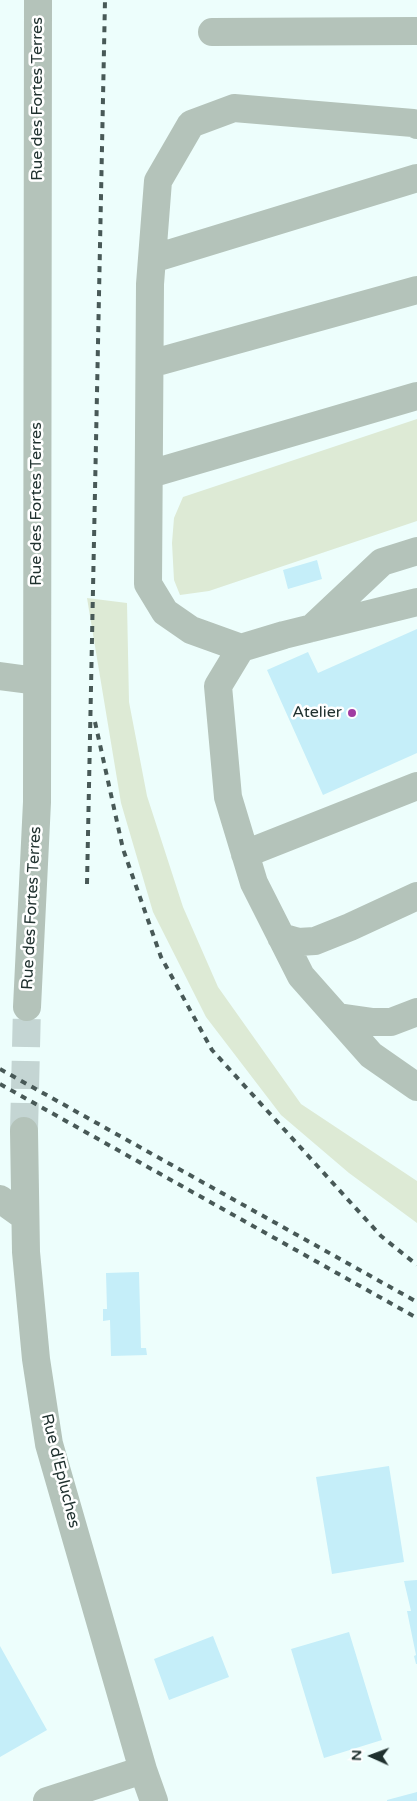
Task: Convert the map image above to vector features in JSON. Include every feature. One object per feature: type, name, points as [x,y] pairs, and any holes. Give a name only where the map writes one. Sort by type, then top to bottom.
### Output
[{"type":"street","name":"Rue des Fortes Terres","points":[[27,1007],[36,802],[38,0]]},
{"type":"street","points":[[212,32],[417,31]]},
{"type":"street","points":[[417,125],[413,123],[234,108],[191,124],[158,182],[150,284],[150,474],[147,553],[148,584],[165,612],[191,630],[241,648],[417,602]]},
{"type":"street","points":[[152,259],[417,178]]},
{"type":"street","points":[[150,364],[417,290]]},
{"type":"street","points":[[150,474],[417,396]]},
{"type":"street","points":[[311,629],[382,562],[417,551]]},
{"type":"street","points":[[241,648],[218,686],[228,797],[254,883],[301,976],[371,1055],[417,1087]]},
{"type":"street","points":[[0,676],[37,681]]},
{"type":"street","points":[[245,854],[417,786]]},
{"type":"street","points":[[281,937],[298,942],[315,940],[350,927],[417,896]]},
{"type":"street","points":[[338,1017],[373,1022],[391,1022],[417,1012]]},
{"type":"street","name":"Rue d'Epluches","points":[[24,1131],[26,1252],[36,1359],[49,1444],[143,1770],[154,1801]]},
{"type":"street","points":[[0,1199],[26,1216]]},
{"type":"street","points":[[47,1801],[143,1770]]},
{"type":"green space","points":[[417,419],[417,521],[209,591],[180,595],[174,580],[172,543],[174,518],[183,497]]},
{"type":"green space","points":[[87,598],[127,603],[129,702],[147,796],[183,907],[218,987],[301,1104],[417,1181],[417,1223],[349,1173],[281,1115],[206,1017],[153,912],[121,803]]},
{"type":"building","points":[[317,560],[322,579],[288,589],[283,570]]},
{"type":"building","name":"Atelier","points":[[417,629],[417,753],[323,795],[267,670],[308,652],[318,673]]},
{"type":"building","points":[[139,1272],[141,1348],[146,1348],[147,1355],[111,1356],[110,1320],[103,1321],[103,1309],[107,1309],[106,1273]]},
{"type":"building","points":[[389,1466],[404,1562],[332,1574],[316,1477]]},
{"type":"building","points":[[417,1580],[416,1664],[414,1656],[416,1655],[407,1611],[411,1611],[404,1581]]},
{"type":"building","points":[[349,1632],[382,1740],[324,1758],[291,1649]]},
{"type":"building","points":[[213,1636],[229,1677],[169,1700],[154,1659]]},
{"type":"building","points":[[0,1646],[47,1730],[0,1757]]},
{"type":"building","points":[[417,1792],[417,1801],[387,1801],[387,1800]]},
{"type":"tunnel","points":[[24,1131],[27,1007]]},
{"type":"railway","points":[[87,884],[105,0]]},
{"type":"railway","points":[[95,722],[123,849],[161,957],[212,1050],[381,1236],[417,1265]]},
{"type":"railway","points":[[0,1069],[417,1302]]},
{"type":"railway","points":[[0,1084],[417,1318]]},
{"type":"place","name":"Atelier","points":[[352,713]]}]
